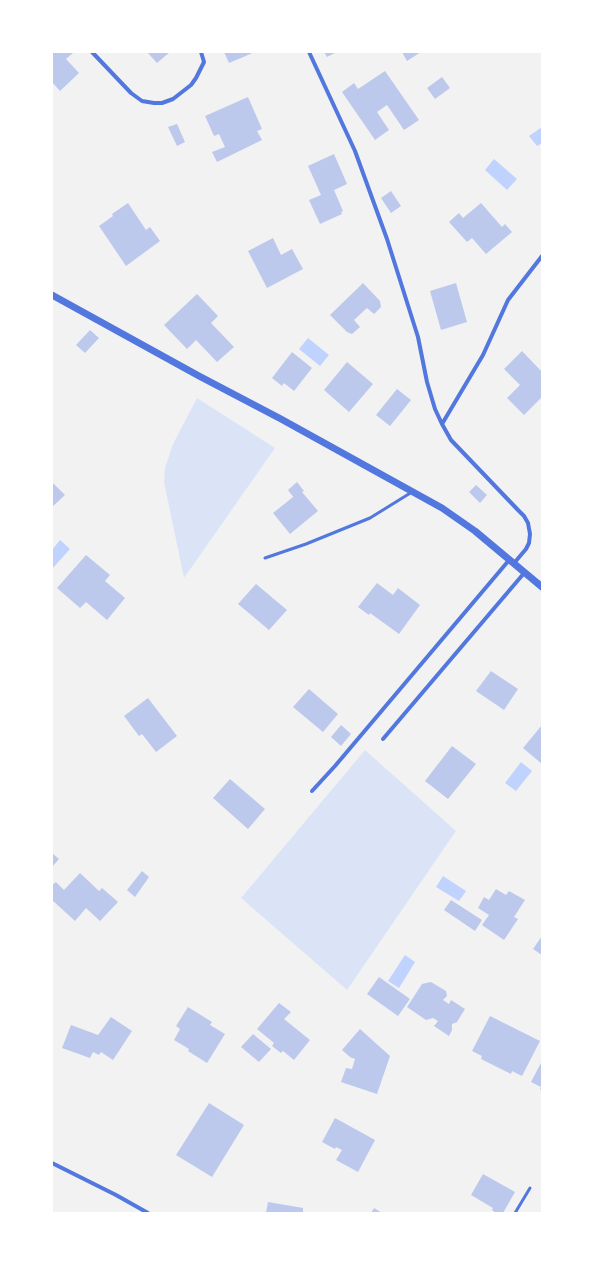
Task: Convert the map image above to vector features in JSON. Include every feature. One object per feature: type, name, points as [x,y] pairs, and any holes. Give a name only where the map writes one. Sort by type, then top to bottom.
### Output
[{"type":"street","points":[[92,52],[131,93],[142,101],[162,103],[173,99],[196,78],[204,62],[201,52]]},
{"type":"street","points":[[309,52],[355,151],[387,239],[418,336],[426,382],[442,424],[456,445],[524,516],[529,529],[530,538],[526,549],[512,561],[312,791]]},
{"type":"street","points":[[442,424],[483,355],[508,300],[542,256]]},
{"type":"street","points":[[52,295],[442,508],[475,530],[542,587]]},
{"type":"street","points":[[383,739],[525,572]]},
{"type":"street","points":[[52,1163],[148,1213]]},
{"type":"lane","points":[[265,558],[306,544],[370,518],[414,492]]},
{"type":"lane","points":[[515,1213],[530,1188]]},
{"type":"shaded area","points":[[197,398],[275,448],[184,578],[164,482],[165,468],[173,444]]},
{"type":"shaded area","points":[[365,750],[456,831],[347,990],[241,898]]},
{"type":"water","points":[[542,127],[542,143],[537,146],[529,136]]},
{"type":"water","points":[[494,159],[517,179],[507,190],[485,170]]},
{"type":"water","points":[[308,338],[329,355],[320,366],[299,349]]},
{"type":"water","points":[[60,540],[70,549],[52,569],[52,550]]},
{"type":"water","points":[[521,762],[532,771],[516,791],[505,783]]},
{"type":"water","points":[[443,876],[466,891],[459,901],[436,887]]},
{"type":"water","points":[[405,955],[415,962],[399,988],[388,981]]},
{"type":"building","points":[[52,52],[72,52],[73,53],[66,59],[79,73],[60,91],[52,82]]},
{"type":"building","points":[[147,52],[170,52],[157,63]]},
{"type":"building","points":[[224,52],[255,52],[229,63]]},
{"type":"building","points":[[324,52],[337,52],[327,57]]},
{"type":"building","points":[[402,52],[421,52],[407,61]]},
{"type":"building","points":[[385,71],[419,120],[404,130],[387,105],[377,112],[389,130],[375,140],[342,92],[354,83],[358,89]]},
{"type":"building","points":[[442,77],[450,88],[435,99],[427,88]]},
{"type":"building","points":[[248,97],[262,129],[257,131],[262,140],[217,162],[212,152],[225,147],[219,134],[214,136],[205,116]]},
{"type":"building","points":[[177,124],[185,142],[177,146],[168,127]]},
{"type":"building","points":[[334,154],[347,184],[334,190],[343,211],[341,212],[342,214],[320,224],[309,200],[321,195],[308,166]]},
{"type":"building","points":[[391,191],[401,206],[391,213],[381,198]]},
{"type":"building","points":[[128,203],[146,230],[150,227],[160,241],[126,266],[99,226],[113,216],[112,214]]},
{"type":"building","points":[[481,203],[502,227],[505,224],[512,232],[486,254],[472,238],[467,242],[449,222],[459,213],[463,218]]},
{"type":"building","points":[[273,238],[281,255],[292,249],[303,269],[267,288],[248,251]]},
{"type":"building","points":[[363,283],[380,301],[381,307],[374,314],[367,308],[354,320],[360,327],[352,334],[347,332],[330,315]]},
{"type":"building","points":[[456,283],[467,322],[441,330],[430,291]]},
{"type":"building","points":[[197,294],[218,316],[211,323],[234,347],[217,362],[196,340],[187,349],[164,325]]},
{"type":"building","points":[[90,330],[99,338],[85,353],[76,345]]},
{"type":"building","points":[[522,351],[542,372],[542,397],[524,415],[507,398],[520,385],[504,369]]},
{"type":"building","points":[[292,352],[312,368],[294,391],[284,383],[282,386],[272,378]]},
{"type":"building","points":[[347,362],[373,384],[349,412],[324,390]]},
{"type":"building","points":[[397,389],[411,400],[390,426],[376,415]]},
{"type":"building","points":[[52,482],[65,495],[52,507]]},
{"type":"building","points":[[297,482],[304,491],[302,492],[318,511],[290,534],[273,513],[293,497],[294,498],[288,490]]},
{"type":"building","points":[[476,485],[487,495],[480,503],[469,492]]},
{"type":"building","points":[[86,555],[110,575],[105,581],[125,598],[107,620],[86,602],[80,608],[57,588]]},
{"type":"building","points":[[377,583],[393,595],[398,588],[420,605],[399,634],[370,613],[369,615],[358,607]]},
{"type":"building","points":[[256,584],[287,610],[269,630],[238,604]]},
{"type":"building","points":[[491,671],[518,689],[504,710],[476,691]]},
{"type":"building","points":[[309,689],[338,714],[323,732],[293,707]]},
{"type":"building","points":[[148,698],[177,736],[156,752],[142,734],[139,736],[124,716]]},
{"type":"building","points":[[341,725],[351,734],[341,746],[331,737]]},
{"type":"building","points":[[542,725],[542,764],[523,748]]},
{"type":"building","points":[[452,746],[476,764],[448,799],[425,781]]},
{"type":"building","points":[[230,779],[265,809],[248,829],[213,798]]},
{"type":"building","points":[[52,853],[59,859],[52,867]]},
{"type":"building","points":[[142,871],[149,877],[135,897],[127,890]]},
{"type":"building","points":[[80,873],[99,891],[102,888],[118,902],[100,921],[86,908],[75,921],[52,900],[52,885],[56,882],[64,890]]},
{"type":"building","points":[[496,889],[506,895],[509,891],[525,900],[514,917],[518,919],[504,940],[482,925],[489,915],[478,908],[484,897],[489,900]]},
{"type":"building","points":[[451,900],[482,920],[475,931],[444,910]]},
{"type":"building","points":[[542,936],[542,955],[533,949]]},
{"type":"building","points":[[379,977],[410,999],[398,1016],[367,994]]},
{"type":"building","points":[[431,982],[446,991],[447,996],[443,1000],[449,1004],[451,1000],[465,1009],[457,1022],[452,1024],[452,1030],[449,1036],[434,1026],[438,1021],[433,1018],[426,1020],[407,1007],[422,984]]},
{"type":"building","points":[[279,1003],[291,1012],[284,1019],[310,1040],[294,1060],[283,1051],[281,1053],[272,1046],[274,1043],[257,1029]]},
{"type":"building","points":[[188,1007],[212,1022],[210,1025],[225,1034],[207,1063],[174,1040],[180,1029],[176,1026]]},
{"type":"building","points":[[490,1016],[540,1041],[522,1076],[512,1071],[511,1074],[481,1059],[482,1056],[472,1051]]},
{"type":"building","points":[[111,1017],[132,1031],[113,1060],[101,1052],[99,1055],[93,1052],[90,1058],[62,1048],[71,1025],[98,1035]]},
{"type":"building","points":[[360,1029],[390,1056],[377,1094],[341,1082],[346,1068],[352,1069],[355,1059],[350,1057],[342,1050]]},
{"type":"building","points":[[253,1034],[271,1049],[259,1062],[241,1047]]},
{"type":"building","points":[[542,1061],[542,1091],[540,1089],[541,1087],[531,1082]]},
{"type":"building","points":[[209,1103],[244,1125],[212,1177],[176,1155]]},
{"type":"building","points":[[335,1118],[375,1140],[358,1172],[336,1160],[342,1150],[336,1147],[335,1149],[322,1142]]},
{"type":"building","points":[[483,1174],[515,1192],[503,1213],[496,1213],[492,1210],[493,1208],[471,1195]]},
{"type":"building","points":[[268,1202],[303,1208],[303,1213],[266,1213]]},
{"type":"building","points":[[374,1208],[382,1213],[371,1213]]}]
